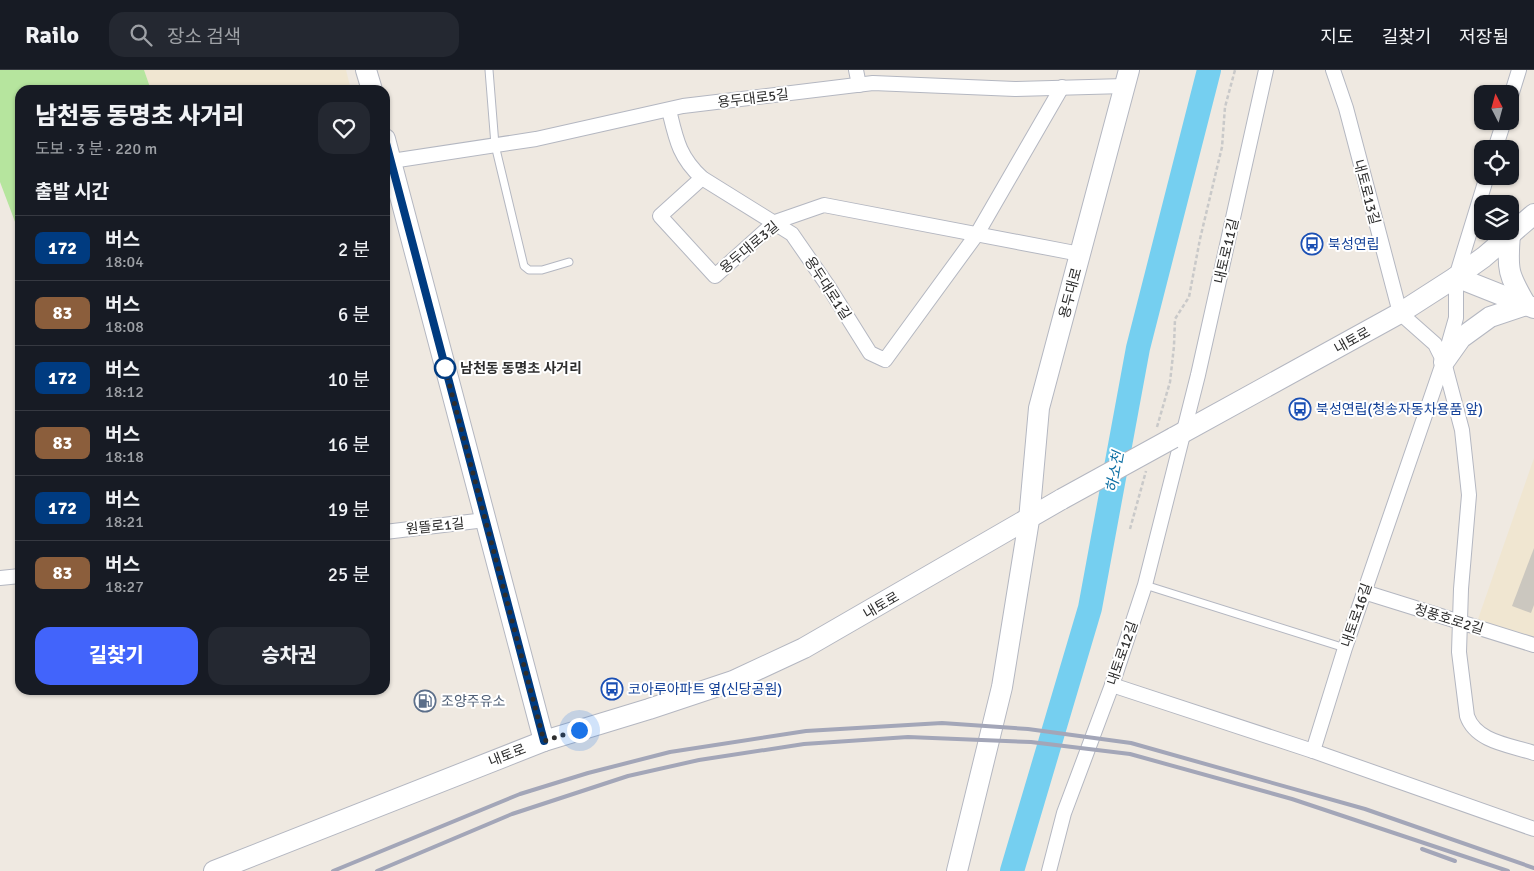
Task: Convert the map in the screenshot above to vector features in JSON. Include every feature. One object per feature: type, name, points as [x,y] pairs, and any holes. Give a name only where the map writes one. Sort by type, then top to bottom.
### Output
[{"type":"street","points":[[366,70],[370,85]]},
{"type":"street","points":[[856,70],[859,85]]},
{"type":"street","name":"내토로11길","points":[[1171,433],[1266,70]]},
{"type":"street","name":"내토로13길","points":[[1333,70],[1346,108],[1400,314]]},
{"type":"street","points":[[1514,85],[1518,70]]},
{"type":"street","name":"용두대로5길","points":[[390,161],[536,139],[682,106],[873,83],[1015,89],[1062,87],[1127,78]]},
{"type":"street","name":"용두대로","points":[[957,871],[1002,687],[1030,520],[1039,408],[1127,78]]},
{"type":"street","points":[[977,234],[1062,87]]},
{"type":"street","name":"용두대로1길","points":[[669,110],[680,150],[689,167],[702,178],[792,234],[828,286],[870,353],[885,360],[977,234]]},
{"type":"street","points":[[390,168],[544,741]]},
{"type":"street","name":"용두대로3길","points":[[702,178],[660,216],[715,276],[775,222],[813,207],[824,205],[1080,254]]},
{"type":"street","name":"내토로16길","points":[[1313,751],[1319,725],[1444,362],[1456,318],[1456,277],[1485,185]]},
{"type":"street","name":"내토로","points":[[214,871],[544,741],[650,709],[733,681],[813,644],[1030,520],[1171,433],[1400,314],[1456,277],[1500,240]]},
{"type":"street","points":[[1514,240],[1508,263],[1511,278],[1530,306]]},
{"type":"street","points":[[1456,277],[1530,306]]},
{"type":"street","points":[[1444,362],[1461,338],[1490,317],[1530,306]]},
{"type":"street","points":[[1400,314],[1435,344],[1444,362],[1462,430],[1469,495],[1459,622],[1461,677],[1470,726],[1476,732],[1488,738],[1534,753]]},
{"type":"street","name":"내토로12길","points":[[1049,871],[1064,813],[1112,685],[1146,584],[1171,433]]},
{"type":"street","name":"원뜰로1길","points":[[390,531],[485,520]]},
{"type":"street","points":[[0,578],[15,576]]},
{"type":"street","name":"청풍호로2길","points":[[1364,592],[1534,645]]},
{"type":"street","points":[[1112,685],[1313,751],[1534,829]]},
{"type":"lane","points":[[489,70],[495,145],[520,257],[524,266],[529,270],[542,270],[569,262]]},
{"type":"lane","points":[[1146,584],[1345,648]]},
{"type":"path","points":[[1171,433],[1170,382],[1175,319],[1189,297],[1200,239],[1222,147],[1225,107],[1234,70]]},
{"type":"path","points":[[1130,529],[1147,465]]},
{"type":"shaded area","points":[[144,70],[346,70],[350,85],[149,85]]},
{"type":"shaded area","points":[[1534,458],[1534,642],[1476,625]]},
{"type":"green space","points":[[0,70],[144,70],[149,85],[15,85],[15,222],[0,182]]},
{"type":"building","points":[[1534,548],[1534,605],[1531,613],[1512,606]]},
{"type":"waterway","name":"하소천","points":[[1012,871],[1090,608],[1138,348],[1209,70]]},
{"type":"railway","points":[[333,871],[520,794],[588,773],[670,752],[806,731],[942,723],[1028,729],[1131,743],[1365,809],[1534,868]]},
{"type":"railway","points":[[377,871],[512,814],[628,776],[699,760],[804,744],[908,737],[1031,742],[1130,754],[1292,799],[1508,871]]},
{"type":"railway","points":[[1422,849],[1455,861]]},
{"type":"bus line","name":"172","points":[[390,158],[544,741]]},
{"type":"place","name":"북성연립","points":[[1312,244]]},
{"type":"place","name":"남천동 동명초 사거리","points":[[445,368]]},
{"type":"place","name":"북성연립(청송자동차용품 앞)","points":[[1300,409]]},
{"type":"place","name":"코아루아파트 옆(신당공원)","points":[[612,689]]},
{"type":"place","name":"조양주유소","points":[[425,701]]},
{"type":"route","points":[[445,368],[444,364],[544,741],[579,730]]}]
